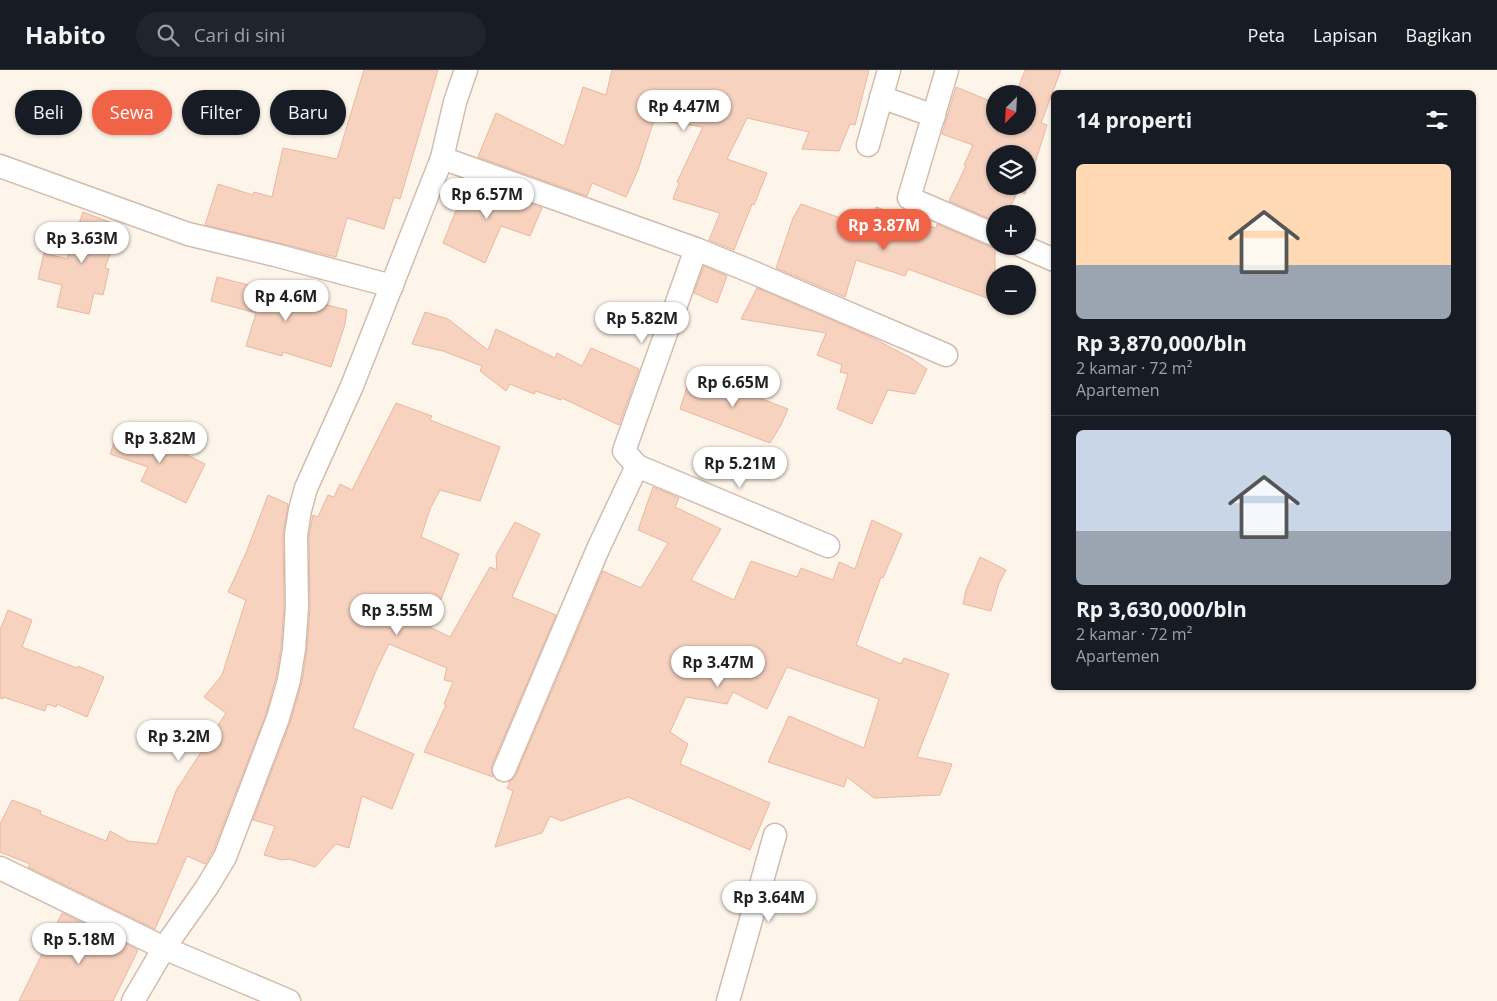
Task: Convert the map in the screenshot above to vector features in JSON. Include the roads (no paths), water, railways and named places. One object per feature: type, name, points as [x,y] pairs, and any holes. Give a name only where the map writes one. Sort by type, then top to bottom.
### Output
[{"type":"street","points":[[133,1001],[164,948],[207,887],[225,857],[278,718],[290,680],[294,649],[296,535],[306,488],[352,386],[442,158],[466,70]]},
{"type":"street","points":[[868,145],[889,70]]},
{"type":"street","points":[[947,70],[909,198],[986,231]]},
{"type":"street","points":[[881,97],[934,116]]},
{"type":"street","points":[[442,158],[696,249],[946,355]]},
{"type":"street","points":[[0,166],[188,234],[392,286]]},
{"type":"street","points":[[696,249],[624,451],[637,466],[828,546]]},
{"type":"street","points":[[1036,252],[1051,259]]},
{"type":"street","points":[[504,770],[598,548],[637,466]]},
{"type":"street","points":[[728,1001],[775,835]]},
{"type":"street","points":[[0,868],[164,948],[289,1001]]}]
